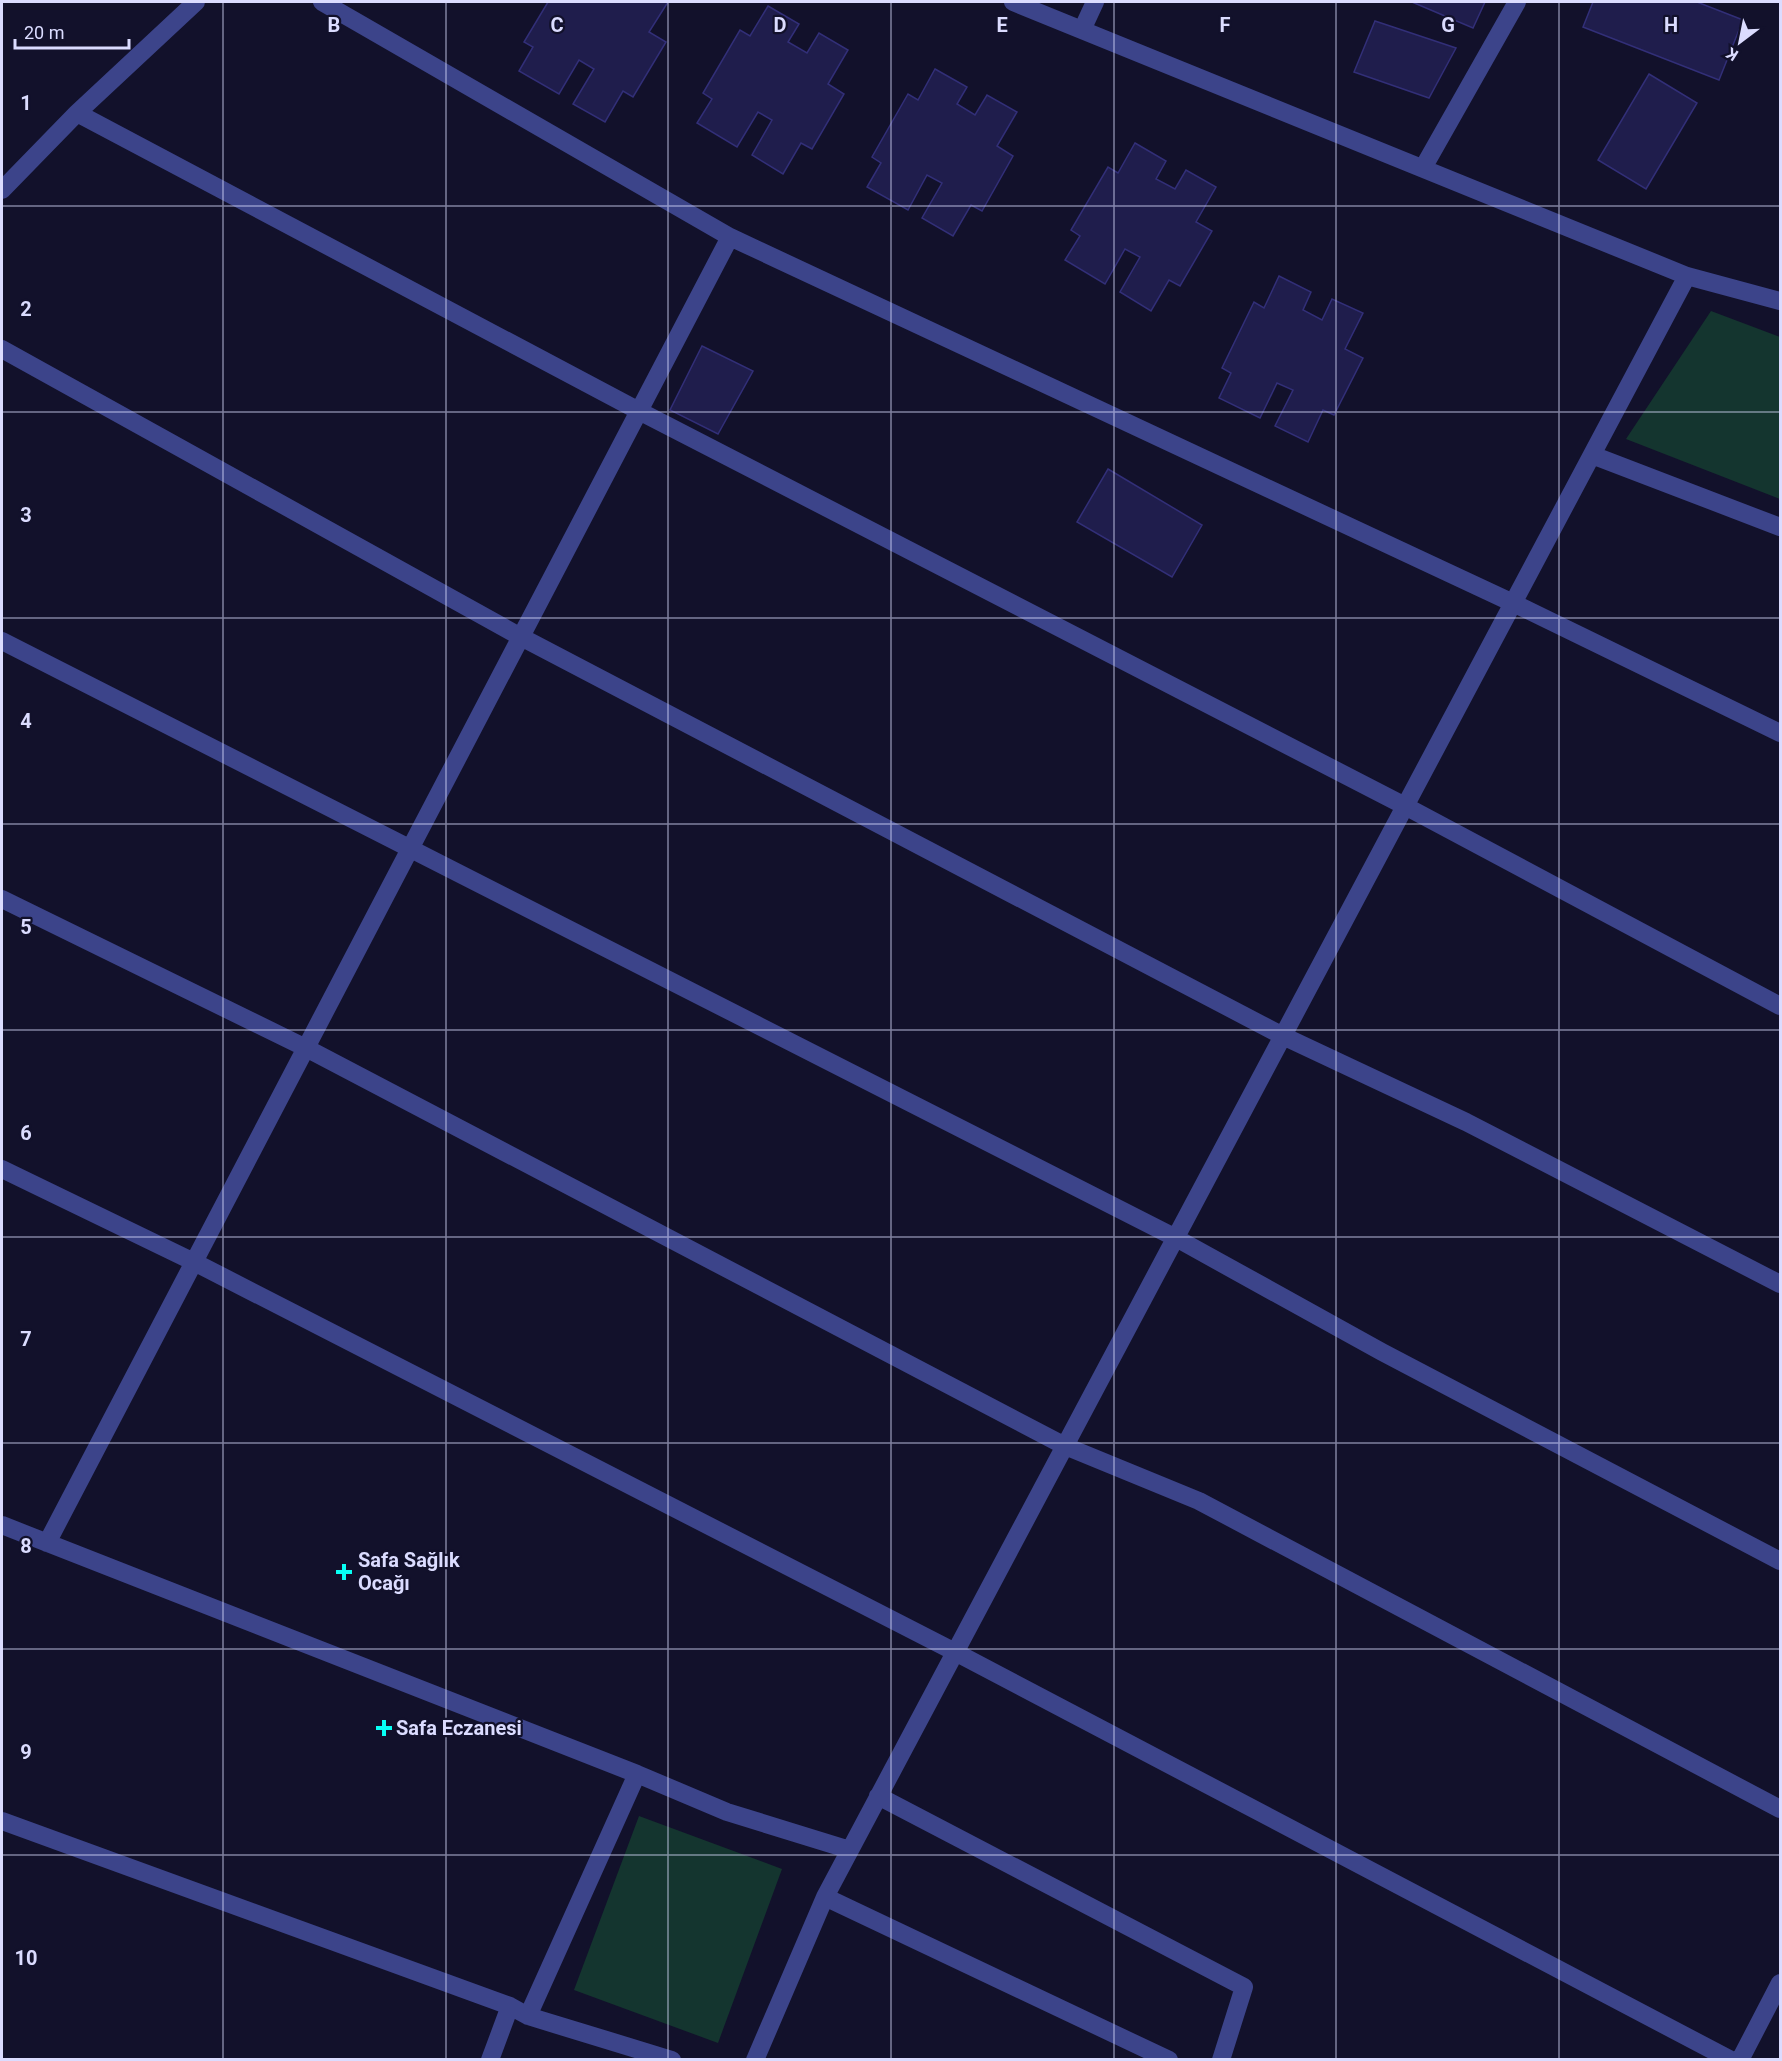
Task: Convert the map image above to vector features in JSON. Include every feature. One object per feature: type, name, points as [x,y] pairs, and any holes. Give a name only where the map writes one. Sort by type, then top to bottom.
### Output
[{"type":"street","points":[[2,190],[77,112],[196,2]]},
{"type":"street","points":[[322,2],[730,237],[1513,603],[1780,734]]},
{"type":"street","points":[[1013,2],[1687,276],[1780,301]]},
{"type":"street","points":[[1082,30],[1095,2]]},
{"type":"street","points":[[1423,168],[1517,2]]},
{"type":"street","points":[[77,112],[639,411],[1405,806],[1780,1006]]},
{"type":"street","points":[[47,1544],[730,237]]},
{"type":"street","points":[[755,2060],[825,1897],[1687,276]]},
{"type":"street","points":[[2,350],[521,637],[1283,1036],[1466,1122],[1780,1284]]},
{"type":"street","points":[[1592,455],[1780,527]]},
{"type":"street","points":[[2,641],[1176,1238],[1382,1352],[1780,1561]]},
{"type":"street","points":[[2,899],[306,1048],[1065,1446],[1199,1501],[1780,1809]]},
{"type":"street","points":[[2,1169],[194,1262],[955,1652],[1731,2060]]},
{"type":"street","points":[[2,1526],[637,1774],[727,1812],[850,1850]]},
{"type":"street","points":[[528,2016],[637,1774]]},
{"type":"street","points":[[878,1796],[1244,1987],[1221,2060]]},
{"type":"street","points":[[2,1821],[510,2006],[528,2016],[672,2060]]},
{"type":"street","points":[[825,1897],[1169,2060]]},
{"type":"street","points":[[1740,2060],[1780,1983]]},
{"type":"street","points":[[489,2060],[510,2006]]},
{"type":"green space","points":[[1711,311],[1780,337],[1780,499],[1626,439]]},
{"type":"green space","points":[[639,1816],[782,1869],[718,2043],[574,1990]]},
{"type":"building","points":[[548,2],[668,2],[649,32],[666,42],[633,97],[623,91],[605,122],[573,104],[594,69],[579,60],[559,94],[519,71],[533,47],[524,42]]},
{"type":"building","points":[[1412,2],[1485,2],[1473,28]]},
{"type":"building","points":[[1593,2],[1697,2],[1743,20],[1719,80],[1583,27]]},
{"type":"building","points":[[768,6],[799,24],[788,42],[807,53],[819,33],[848,50],[828,84],[844,94],[812,149],[801,143],[783,174],[752,155],[772,120],[758,112],[737,147],[697,123],[712,99],[703,93],[740,30],[750,36]]},
{"type":"building","points":[[1375,21],[1456,48],[1429,98],[1354,72]]},
{"type":"building","points":[[935,69],[967,87],[957,104],[975,115],[987,95],[1017,112],[997,146],[1013,156],[982,211],[971,205],[953,236],[922,218],[942,183],[927,175],[908,210],[867,187],[881,163],[872,157],[908,94],[918,100]]},
{"type":"building","points":[[1649,74],[1697,103],[1646,189],[1598,160]]},
{"type":"building","points":[[1135,143],[1166,161],[1156,179],[1175,189],[1186,170],[1216,187],[1196,222],[1212,231],[1180,286],[1169,280],[1151,311],[1120,292],[1140,257],[1125,249],[1105,284],[1065,260],[1080,236],[1071,230],[1108,167],[1118,173]]},
{"type":"building","points":[[1279,276],[1311,292],[1303,310],[1322,320],[1332,299],[1363,313],[1345,349],[1363,358],[1334,415],[1323,410],[1308,442],[1275,426],[1293,390],[1277,383],[1260,418],[1219,398],[1231,373],[1222,368],[1254,302],[1264,308]]},
{"type":"building","points":[[702,346],[753,371],[718,434],[670,410]]},
{"type":"building","points":[[1108,469],[1202,525],[1172,577],[1077,522]]},
{"type":"place","name":"Safa Sağlık Ocağı","points":[[344,1572]]},
{"type":"place","name":"Safa Eczanesi","points":[[384,1728]]}]
